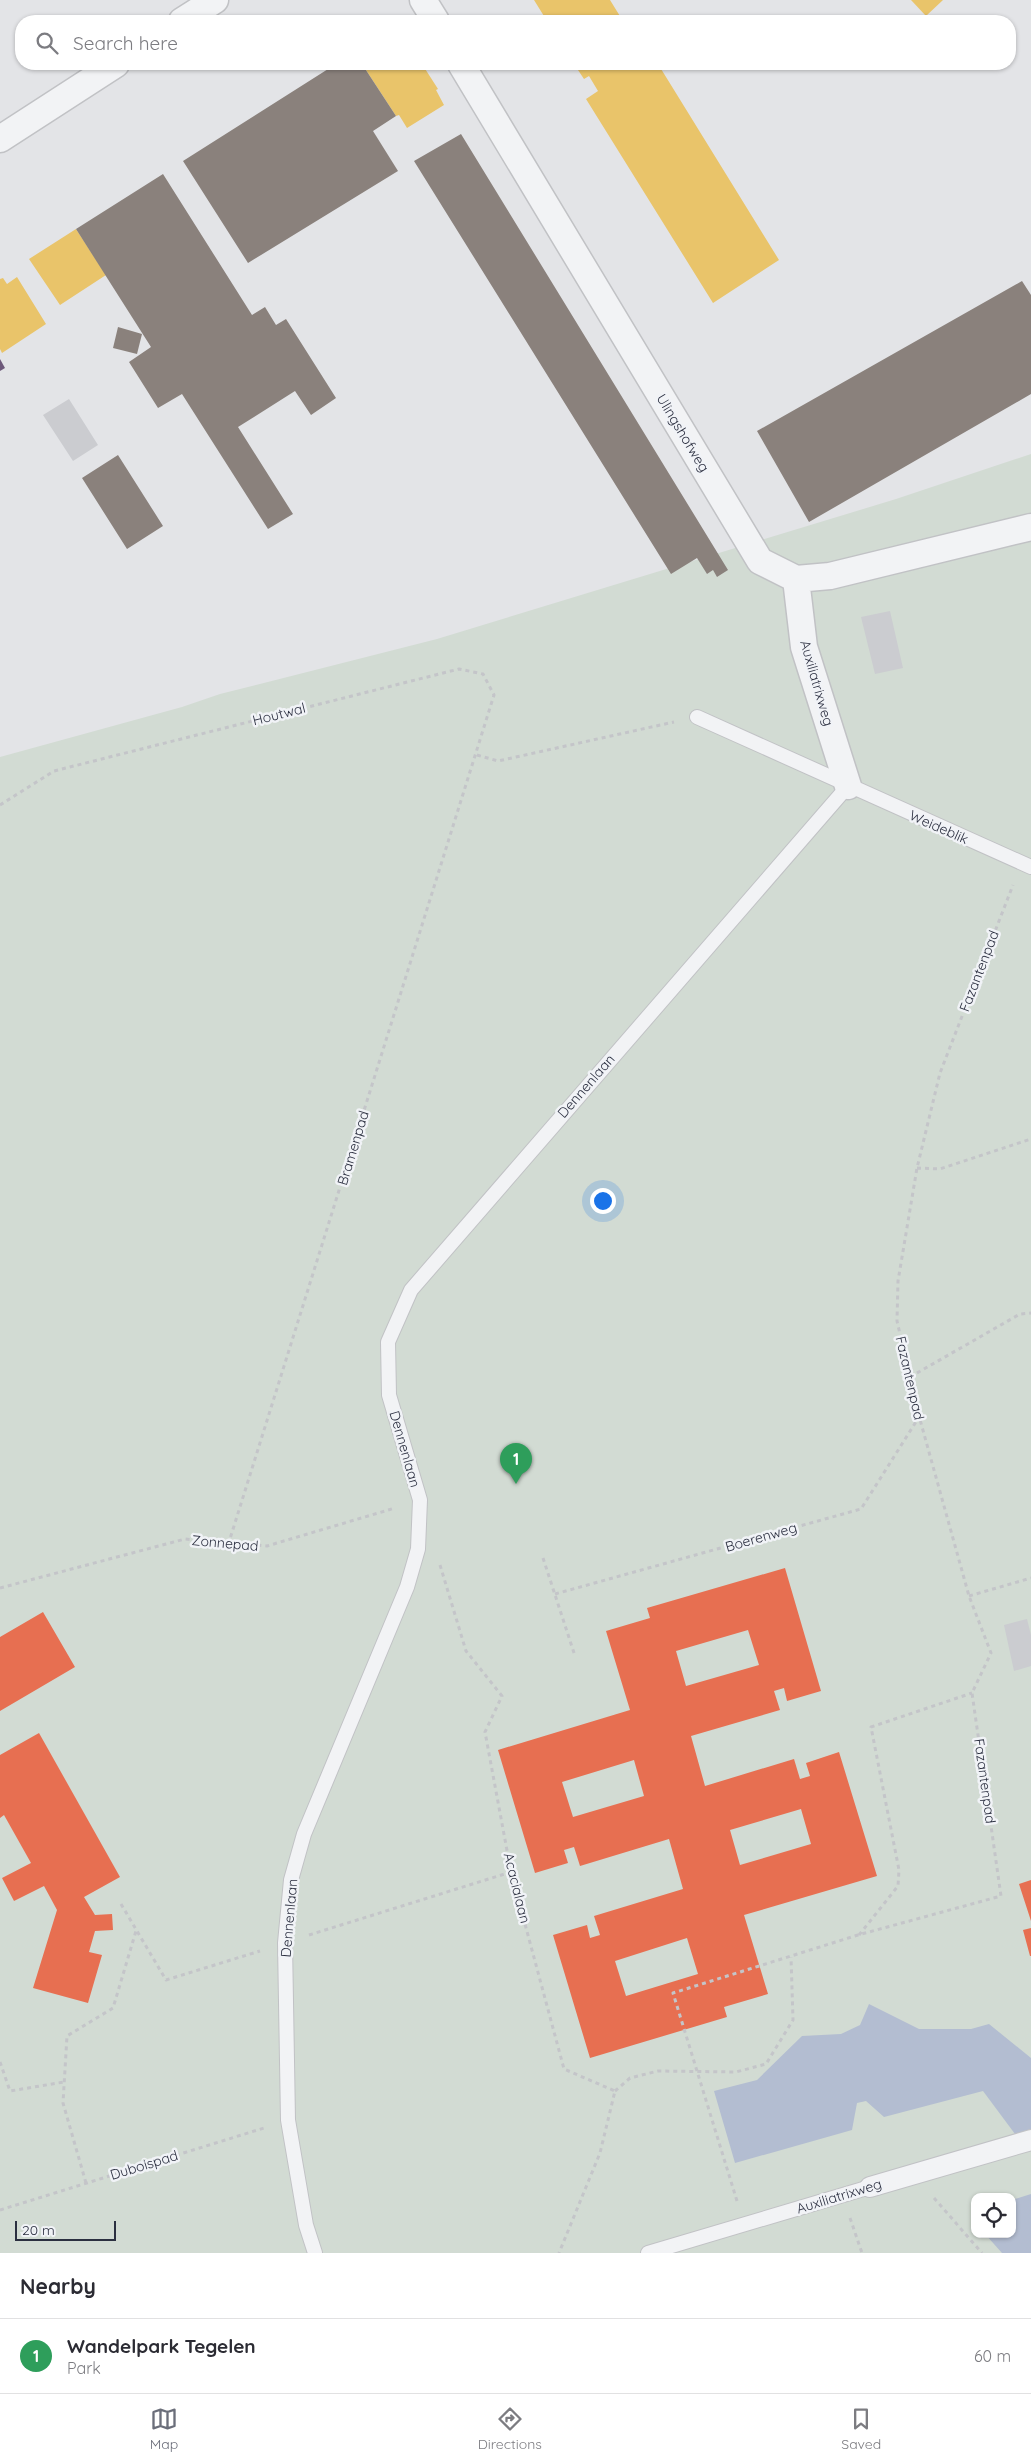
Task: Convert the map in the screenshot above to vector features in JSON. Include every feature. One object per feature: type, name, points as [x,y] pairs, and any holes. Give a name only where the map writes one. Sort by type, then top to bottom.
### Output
[{"type":"street","points":[[191,15],[215,0]]},
{"type":"street","points":[[423,0],[432,15]]},
{"type":"street","points":[[0,139],[107,70]]},
{"type":"street","name":"Ulingshofweg","points":[[465,70],[760,561],[796,579]]},
{"type":"street","points":[[796,579],[830,576],[1031,527]]},
{"type":"street","name":"Auxiliatrixweg","points":[[796,579],[804,648],[848,786]]},
{"type":"street","name":"Auxiliatrixweg","points":[[870,2187],[1025,2141]]},
{"type":"lane","name":"Weideblik","points":[[697,717],[1026,865]]},
{"type":"lane","name":"Dennenlaan","points":[[315,2253],[306,2225],[288,2120],[285,1943],[291,1880],[304,1834],[407,1587],[418,1548],[420,1500],[389,1394],[388,1342],[411,1290],[848,786]]},
{"type":"lane","name":"Auxiliatrixweg","points":[[648,2253],[870,2187]]},
{"type":"path","name":"Houtwal","points":[[0,805],[54,771],[459,669],[483,674],[494,695],[477,755]]},
{"type":"path","points":[[477,755],[498,761],[697,717]]},
{"type":"path","name":"Bramenpad","points":[[230,1542],[477,755]]},
{"type":"path","name":"Fazantenpad","points":[[858,1935],[1001,1896],[972,1693],[991,1653],[969,1596],[919,1416],[897,1321],[898,1281],[917,1168],[940,1073],[1026,865]]},
{"type":"path","points":[[917,1168],[940,1169],[1031,1138]]},
{"type":"path","points":[[910,1377],[1020,1314],[1031,1313]]},
{"type":"path","name":"Boerenweg","points":[[555,1594],[860,1509],[919,1416]]},
{"type":"path","name":"Zonnepad","points":[[0,1588],[185,1539],[268,1546],[420,1500]]},
{"type":"path","name":"Acacialaan","points":[[437,1557],[466,1651],[502,1696],[485,1732],[511,1872],[564,2069],[615,2091]]},
{"type":"path","points":[[543,1558],[575,1656]]},
{"type":"path","points":[[969,1596],[1031,1578]]},
{"type":"path","points":[[744,2224],[673,1993],[858,1935],[898,1886],[899,1870],[871,1727],[972,1693]]},
{"type":"path","points":[[86,2183],[63,2104],[67,2036],[112,2008],[137,1931]]},
{"type":"path","points":[[559,2253],[600,2153],[615,2091],[630,2078],[658,2071],[736,2072],[766,2064],[793,2020],[791,1957]]},
{"type":"path","points":[[0,2062],[10,2091],[64,2082]]},
{"type":"path","name":"Duboispad","points":[[0,2210],[288,2120]]},
{"type":"path","points":[[914,2174],[982,2253]]},
{"type":"path","points":[[842,2196],[862,2253]]},
{"type":"shaded area","points":[[1031,454],[1031,2253],[0,2253],[0,757],[182,707],[220,694],[437,639],[896,499]]},
{"type":"water","points":[[869,2004],[919,2029],[971,2029],[989,2024],[1031,2058],[1031,2129],[1015,2134],[983,2091],[884,2117],[866,2101],[857,2103],[852,2130],[735,2163],[714,2091],[757,2080],[802,2036],[841,2034],[860,2025]]},
{"type":"water","points":[[1031,2194],[1031,2253],[1002,2253],[989,2238],[1016,2238],[1016,2199]]},
{"type":"building: Homes","points":[[534,0],[610,0],[619,15],[543,15]]},
{"type":"building: Homes","points":[[911,0],[943,0],[927,15]]},
{"type":"building: Homes","points":[[366,70],[426,70],[438,89],[436,90],[444,105],[407,128],[399,115],[396,116]]},
{"type":"building: Homes","points":[[578,70],[662,70],[779,260],[713,303],[586,99],[598,91],[589,76],[584,79]]},
{"type":"building: Homes","points":[[76,229],[106,275],[60,305],[29,259]]},
{"type":"building: Homes","points":[[17,277],[46,324],[2,353],[0,349],[0,279],[3,278],[7,284]]},
{"type":"building: Shops","points":[[785,1568],[821,1691],[787,1701],[784,1688],[774,1691],[780,1710],[691,1736],[705,1786],[794,1759],[800,1779],[810,1776],[806,1763],[839,1752],[877,1876],[744,1915],[768,1994],[724,2007],[727,2017],[590,2058],[553,1935],[587,1925],[590,1938],[600,1935],[594,1916],[683,1889],[669,1839],[580,1866],[574,1847],[564,1850],[568,1863],[535,1873],[498,1750],[630,1710],[606,1631],[650,1618],[647,1608]],"holes":[[[748,1630],[759,1665],[686,1686],[676,1651]],[[634,1760],[644,1796],[573,1817],[562,1782]],[[801,1809],[811,1844],[740,1865],[730,1830]],[[687,1938],[698,1974],[626,1996],[615,1961]]]},
{"type":"building: Shops","points":[[43,1612],[75,1667],[0,1711],[0,1637]]},
{"type":"building: Shops","points":[[39,1733],[120,1877],[84,1897],[95,1915],[112,1914],[113,1930],[95,1931],[89,1952],[102,1955],[88,2003],[33,1988],[57,1910],[44,1886],[14,1901],[2,1878],[31,1863],[4,1815],[0,1818],[0,1755]]},
{"type":"building: Shops","points":[[1031,1880],[1031,1921],[1019,1884]]},
{"type":"building: Shops","points":[[1031,1928],[1031,1956],[1030,1956],[1023,1930]]},
{"type":"building: Offices","points":[[0,359],[5,368],[0,371]]},
{"type":"building: Industry","points":[[327,70],[366,70],[396,116],[373,131],[398,171],[248,263],[183,161]]},
{"type":"building: Industry","points":[[461,134],[728,570],[717,577],[713,570],[707,574],[697,558],[671,574],[414,161]]},
{"type":"building: Industry","points":[[163,174],[252,315],[265,307],[276,325],[286,319],[336,398],[311,415],[295,391],[238,427],[293,514],[268,529],[182,394],[158,408],[129,362],[151,347],[76,229]]},
{"type":"building: Industry","points":[[1022,281],[1031,295],[1031,394],[809,522],[757,431]]},
{"type":"building: Industry","points":[[118,327],[142,334],[137,354],[113,348]]},
{"type":"building: Industry","points":[[118,455],[163,526],[127,549],[82,478]]},
{"type":"building: Other","points":[[69,399],[98,445],[73,461],[43,415]]},
{"type":"building: Other","points":[[890,611],[903,668],[875,674],[861,617]]},
{"type":"building: Other","points":[[1027,1619],[1031,1635],[1031,1666],[1014,1671],[1004,1625]]},
{"type":"place","name":"Wandelpark Tegelen","points":[[516,1484]]}]
